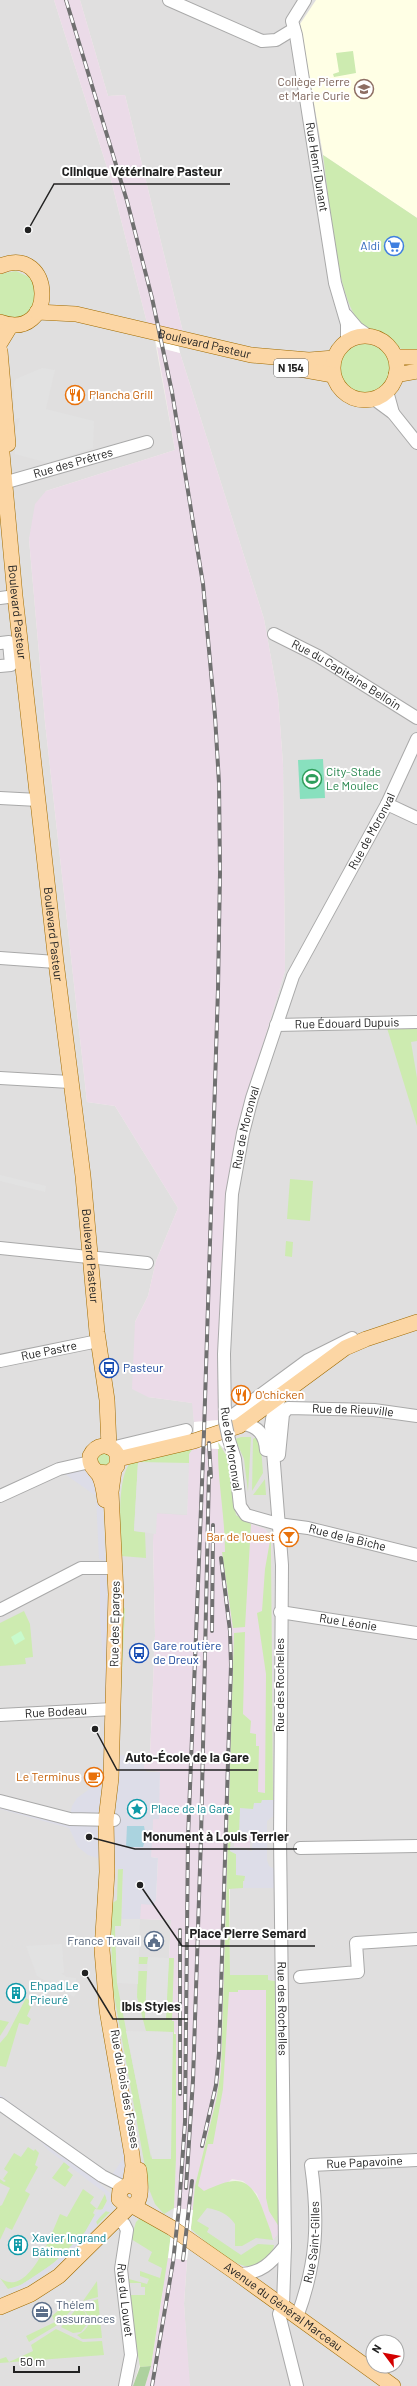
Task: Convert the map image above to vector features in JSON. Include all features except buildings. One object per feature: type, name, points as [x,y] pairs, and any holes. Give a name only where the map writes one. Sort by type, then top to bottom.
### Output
[{"type":"main road","points":[[0,343],[5,323],[26,322],[37,312],[44,295],[40,280],[34,272],[26,266],[4,262]]},
{"type":"main road","name":"N 154","points":[[44,295],[76,314]]},
{"type":"main road","name":"N 154","points":[[37,312],[76,314]]},
{"type":"main road","name":"Boulevard Pasteur","points":[[76,314],[251,354],[309,360],[334,358]]},
{"type":"main road","points":[[366,335],[384,342],[396,357],[396,375],[387,391],[374,399],[363,400],[353,398],[337,385],[333,375],[334,358],[339,349],[347,341],[366,335]]},
{"type":"main road","points":[[0,351],[7,426],[3,483]]},
{"type":"main road","name":"N 154","points":[[251,354],[289,367],[333,375]]},
{"type":"main road","points":[[396,357],[417,357]]},
{"type":"main road","points":[[396,375],[417,371]]},
{"type":"main road","points":[[0,431],[3,483]]},
{"type":"main road","name":"Boulevard Pasteur","points":[[3,483],[56,962],[91,1258],[98,1341],[105,1386],[110,1454]]},
{"type":"main road","points":[[111,1568],[104,1492],[90,1456],[198,1440],[243,1424],[285,1402],[334,1354],[356,1342],[417,1322]]},
{"type":"main road","points":[[93,1467],[105,1474],[110,1454]]},
{"type":"main road","name":"Rue des Eparges","points":[[110,1454],[111,1568],[114,1624],[111,1778],[114,1794],[110,1820]]},
{"type":"main road","name":"Rue du Bois des Fosses","points":[[110,1820],[103,1957],[107,2010],[132,2155],[133,2166],[129,2196]]},
{"type":"main road","points":[[0,2307],[27,2296],[49,2284],[69,2267],[116,2219],[129,2196]]},
{"type":"main road","points":[[0,2299],[25,2289],[57,2267],[129,2196]]},
{"type":"main road","name":"Avenue du Général Marceau","points":[[129,2196],[393,2386]]},
{"type":"street","points":[[169,0],[262,41],[276,40],[294,29]]},
{"type":"street","name":"Rue Henri Dunant","points":[[299,3],[292,21],[335,283],[347,324],[347,341]]},
{"type":"street","points":[[344,313],[357,328],[366,335]]},
{"type":"street","points":[[387,391],[393,413]]},
{"type":"street","points":[[374,399],[393,413],[417,442]]},
{"type":"street","name":"Rue des Prêtres","points":[[3,483],[147,442]]},
{"type":"street","points":[[0,598],[15,596]]},
{"type":"street","name":"Rue du Capitaine Belloin","points":[[274,634],[318,656],[417,718]]},
{"type":"street","points":[[0,643],[9,642],[11,665],[0,666]]},
{"type":"street","name":"Rue de Moronval","points":[[276,1523],[253,1518],[242,1510],[233,1450],[225,1421],[224,1354],[232,1194],[243,1133],[276,1025],[293,976],[387,804],[417,739]]},
{"type":"street","points":[[0,798],[38,800]]},
{"type":"street","points":[[387,804],[417,818]]},
{"type":"street","points":[[0,958],[56,962]]},
{"type":"street","name":"Rue Édouard Dupuis","points":[[276,1025],[417,1022]]},
{"type":"street","points":[[0,1078],[70,1082]]},
{"type":"street","points":[[0,1248],[147,1263]]},
{"type":"street","points":[[225,1421],[319,1353],[372,1330],[390,1331]]},
{"type":"street","name":"Rue Pastre","points":[[0,1361],[98,1341]]},
{"type":"street","name":"Rue de Rieuville","points":[[285,1402],[374,1410],[417,1416]]},
{"type":"street","name":"Rue des Rochelles","points":[[285,1402],[273,1412],[271,1426],[276,1523],[276,1571],[280,1581],[285,2246],[283,2306],[280,2314],[297,2386]]},
{"type":"street","name":"Rue des Rochelles","points":[[243,1424],[258,1429],[264,1437],[276,1523]]},
{"type":"street","points":[[110,1454],[186,1430]]},
{"type":"street","points":[[0,1496],[59,1469],[93,1467]]},
{"type":"street","name":"Rue de la Biche","points":[[276,1523],[308,1528],[417,1555]]},
{"type":"street","points":[[0,1610],[81,1568],[111,1568]]},
{"type":"street","name":"Rue Léonie","points":[[280,1612],[417,1633]]},
{"type":"street","name":"Rue Bodeau","points":[[0,1715],[112,1709]]},
{"type":"street","points":[[0,1801],[70,1819],[110,1820]]},
{"type":"street","points":[[300,1848],[417,1846]]},
{"type":"street","points":[[300,1977],[358,1972],[356,1943],[417,1940]]},
{"type":"street","points":[[0,2104],[129,2196]]},
{"type":"street","name":"Rue Papavoine","points":[[311,2165],[417,2160]]},
{"type":"street","name":"Rue Saint-Gilles","points":[[297,2317],[314,2252],[317,2206],[311,2165]]},
{"type":"street","name":"Rue du Louvet","points":[[116,2219],[124,2224],[127,2230],[121,2268],[131,2355],[125,2386]]},
{"type":"street","points":[[238,2274],[261,2271],[271,2263],[285,2246]]},
{"type":"shaded area","points":[[0,0],[54,0],[111,180],[147,323],[152,325],[175,450],[46,491],[29,539],[45,722],[87,1102],[115,1106],[178,1208],[156,1261],[148,1296],[135,1322],[148,1397],[193,1403],[193,1448],[189,1463],[187,1515],[156,1534],[153,1541],[155,1635],[150,1756],[160,1772],[151,1857],[141,1919],[171,1920],[169,1958],[176,2157],[174,2208],[166,2281],[133,2386],[0,2386]]},
{"type":"shaded area","points":[[54,0],[80,0],[108,96],[125,95],[183,332],[147,323],[111,180]]},
{"type":"shaded area","points":[[80,0],[417,0],[417,2386],[190,2386],[189,2383],[184,2304],[187,2260],[193,2210],[204,2191],[273,2239],[281,2230],[275,1981],[268,1980],[268,1975],[230,1975],[230,1843],[233,1843],[230,1839],[272,1539],[265,1529],[243,1521],[236,1515],[228,1458],[218,1441],[226,1195],[236,1133],[285,971],[283,764],[278,697],[264,619],[180,353],[175,330],[183,332],[125,95],[108,96]]},
{"type":"shaded area","name":"Collège Pierre et Marie Curie","points":[[316,0],[417,0],[417,218],[323,155],[300,24]]},
{"type":"shaded area","points":[[157,347],[180,353],[264,619],[278,697],[283,764],[285,971],[236,1133],[226,1195],[220,1420],[194,1422],[192,1403],[148,1397],[132,1389],[135,1322],[148,1296],[156,1261],[178,1208],[115,1106],[87,1102],[45,722],[29,539],[35,504],[46,491],[175,450]]},
{"type":"shaded area","points":[[42,368],[55,370],[46,409],[94,421],[93,448],[48,463],[15,454],[14,439],[20,418],[14,419],[14,383],[16,379]]},
{"type":"shaded area","points":[[0,1175],[46,1186],[45,1192],[0,1181]]},
{"type":"shaded area","points":[[194,1448],[223,1448],[229,1464],[236,1515],[243,1521],[265,1529],[272,1539],[273,1800],[262,1800],[234,1836],[250,1835],[250,1848],[234,1847],[234,1843],[230,1843],[230,1851],[236,1854],[236,1875],[245,1881],[243,1881],[243,1888],[229,1889],[230,1975],[268,1975],[268,1980],[275,1981],[281,2230],[273,2240],[257,2194],[243,2181],[232,2179],[193,2210],[174,2208],[176,2157],[176,2034],[166,2020],[171,1920],[140,1919],[141,1903],[150,1904],[156,1900],[158,1858],[151,1857],[153,1819],[158,1819],[160,1772],[144,1769],[144,1762],[148,1759],[160,1760],[160,1757],[150,1756],[155,1635],[153,1540],[156,1513],[187,1515],[189,1454]]},
{"type":"shaded area","points":[[138,1462],[189,1463],[187,1515],[157,1513],[156,1534],[134,1531]]},
{"type":"shaded area","points":[[84,1467],[102,1490],[105,1561],[99,1559],[96,1496],[62,1472]]},
{"type":"shaded area","points":[[100,1571],[106,1574],[111,1621],[108,1780],[101,1812],[96,1814],[70,1815],[72,1806],[77,1798],[102,1780],[105,1660],[103,1659],[100,1619]]},
{"type":"shaded area","name":"Place de la Gare","points":[[115,1755],[161,1757],[161,1760],[148,1759],[144,1762],[144,1769],[147,1772],[160,1772],[159,1819],[153,1819],[151,1857],[158,1858],[156,1900],[153,1905],[141,1904],[140,1919],[122,1919],[123,1869],[112,1870],[116,1804]]},
{"type":"shaded area","points":[[262,1800],[278,1800],[276,1814],[267,1821],[267,1860],[269,1866],[278,1871],[278,1888],[243,1888],[245,1876],[236,1875],[236,1854],[230,1851],[230,1847],[252,1851],[253,1832],[234,1836],[234,1840],[230,1839],[231,1835],[239,1834],[240,1808],[253,1809],[254,1803],[261,1803]]},
{"type":"shaded area","points":[[0,1806],[101,1827],[102,1903],[129,2153],[125,2177],[121,2180],[118,2180],[0,2097],[0,2095],[112,2175],[122,2160],[119,2115],[96,1981],[100,1859],[88,1855],[78,1847],[69,1828],[0,1809]]},
{"type":"shaded area","points":[[122,1919],[140,1919],[138,1984],[117,1983],[115,1926],[121,1926]]},
{"type":"shaded area","points":[[62,1944],[64,1973],[61,1973],[67,1977],[76,1978],[77,1992],[74,1997],[37,1976],[26,1946]]},
{"type":"shaded area","points":[[148,1957],[169,1958],[166,2020],[145,2020]]},
{"type":"shaded area","points":[[126,2031],[173,2032],[171,2159],[152,2159]]},
{"type":"shaded area","points":[[0,2108],[51,2145],[52,2149],[61,2157],[66,2156],[90,2174],[111,2194],[112,2208],[110,2212],[106,2211],[100,2217],[96,2222],[97,2225],[60,2263],[28,2285],[11,2290],[8,2289],[21,2285],[54,2263],[85,2232],[97,2211],[103,2209],[107,2201],[105,2193],[48,2150],[40,2141],[0,2112]]},
{"type":"shaded area","points":[[168,2258],[187,2260],[184,2304],[190,2386],[145,2386],[151,2366]]},
{"type":"green space","points":[[353,51],[356,73],[334,77],[333,74],[339,72],[336,53]]},
{"type":"green space","points":[[323,155],[417,218],[417,351],[401,349],[382,335],[368,330],[353,313],[346,294],[335,246]]},
{"type":"green space","points":[[16,271],[31,278],[37,290],[31,311],[20,318],[0,315],[0,274]]},
{"type":"green space","points":[[360,344],[370,344],[383,351],[390,364],[390,374],[383,387],[370,394],[360,394],[351,390],[344,383],[340,374],[340,364],[344,355],[351,348]]},
{"type":"green space","name":"City-Stade Le Moulec","points":[[323,759],[325,798],[300,799],[298,760]]},
{"type":"green space","points":[[387,1028],[417,1028],[417,1041],[411,1042],[417,1078],[417,1126]]},
{"type":"green space","points":[[290,1179],[313,1181],[310,1221],[287,1219]]},
{"type":"green space","points":[[286,1241],[293,1242],[292,1257],[285,1256]]},
{"type":"green space","points":[[241,1437],[251,1437],[248,1492],[244,1459],[235,1439]]},
{"type":"green space","points":[[256,1437],[261,1447],[263,1473],[252,1491],[253,1439]]},
{"type":"green space","points":[[218,1442],[228,1458],[236,1515],[251,1524],[245,1627],[233,1628],[222,1552],[225,1552],[225,1538]]},
{"type":"green space","points":[[193,1448],[189,1454],[189,1463],[138,1463],[134,1531],[145,1532],[146,1558],[121,1556],[121,1494],[126,1471],[130,1463]]},
{"type":"green space","points":[[102,1452],[110,1454],[111,1465],[99,1467],[96,1457]]},
{"type":"green space","points":[[265,1479],[266,1495],[253,1495]]},
{"type":"green space","points":[[271,1535],[273,1800],[262,1800],[262,1803],[254,1809],[239,1834],[231,1835],[230,1851],[236,1854],[236,1875],[245,1875],[245,1881],[243,1881],[243,1888],[229,1889],[230,1975],[268,1975],[268,1980],[275,1981],[281,2230],[269,2211],[266,2198],[266,1990],[238,1990],[238,1992],[229,1992],[223,2089],[213,2144],[208,2144],[198,2186],[204,2191],[225,2182],[234,2181],[242,2182],[248,2185],[254,2191],[259,2200],[273,2240],[256,2238],[242,2246],[235,2246],[235,2224],[226,2215],[219,2211],[207,2208],[197,2221],[209,2228],[207,2232],[241,2255],[258,2244],[274,2245],[272,2252],[265,2261],[257,2266],[248,2267],[226,2257],[191,2229],[195,2186],[216,2101],[221,2071],[234,1633],[245,1632],[243,1714],[251,1721],[250,1733],[256,1734],[256,1746],[259,1746],[258,1792],[265,1793],[266,1674],[257,1613],[262,1611],[265,1569]]},
{"type":"green space","points":[[119,1600],[125,1609],[119,1740]]},
{"type":"green space","points":[[24,1611],[30,1624],[33,1657],[25,1658],[26,1664],[0,1666],[0,1623]]},
{"type":"green space","points":[[21,1631],[25,1639],[15,1645],[11,1637]]},
{"type":"green space","points":[[118,1869],[123,1869],[121,1926],[115,1926],[117,1983],[151,2158],[172,2032],[146,2031],[137,1997],[138,1971],[147,1971],[145,2019],[165,2020],[169,1958],[174,1958],[172,2021],[174,2021],[174,2034],[176,2034],[176,2157],[174,2208],[164,2214],[155,2204],[149,2189],[112,1984],[111,1904],[117,1900]]},
{"type":"green space","points":[[139,1957],[148,1957],[147,1964],[138,1964]]},
{"type":"green space","points":[[26,1998],[30,2001],[28,2004],[31,2007],[27,2016],[31,2019],[28,2025],[19,2023],[6,2067],[0,2066],[0,2043],[7,2035]]},
{"type":"green space","points":[[0,2020],[9,2022],[0,2036]]},
{"type":"green space","points":[[28,2147],[34,2151],[35,2149],[39,2153],[35,2165],[38,2167],[25,2191],[30,2194],[12,2230],[6,2227],[0,2240],[0,2206],[2,2205],[10,2188],[0,2183],[0,2179],[4,2182],[6,2181],[3,2179],[8,2172],[4,2169],[14,2153],[21,2157]]},
{"type":"green space","points":[[64,2162],[70,2167],[67,2170],[73,2175],[65,2187],[52,2178]]},
{"type":"green space","points":[[83,2189],[94,2197],[90,2203],[97,2209],[105,2194],[107,2201],[102,2210],[95,2209],[93,2213],[95,2215],[87,2229],[74,2245],[63,2255],[39,2274],[16,2287],[8,2289],[0,2278],[11,2282],[20,2280],[30,2272],[45,2248],[60,2214],[67,2217]]},
{"type":"green space","points":[[105,2211],[110,2212],[97,2225],[96,2221]]},
{"type":"green space","points":[[140,2218],[171,2237],[151,2366],[140,2367],[129,2295],[145,2295],[145,2287],[141,2287],[141,2283],[129,2283],[129,2279],[147,2284],[149,2279],[140,2276],[140,2271],[160,2278],[162,2268],[148,2261],[152,2252],[131,2239],[136,2222]]},
{"type":"green space","points":[[97,2281],[98,2297],[83,2301]]},
{"type":"green space","points":[[98,2299],[102,2338],[82,2339],[77,2335],[86,2329],[89,2322],[84,2309],[80,2305]]},
{"type":"green space","points":[[69,2301],[74,2307],[59,2324],[29,2342],[26,2336],[55,2322],[52,2316]]},
{"type":"green space","points":[[77,2308],[85,2312],[88,2323],[81,2332],[73,2333],[61,2327]]},
{"type":"green space","points":[[56,2329],[83,2342],[102,2341],[104,2355],[0,2363],[0,2359],[6,2357],[9,2362],[33,2351],[31,2345]]},
{"type":"green space","points":[[151,2366],[145,2386],[133,2386],[140,2367]]},
{"type":"water","points":[[127,1826],[144,1826],[146,1837],[143,1847],[126,1847]]},
{"type":"pier","points":[[152,325],[175,330],[180,353],[157,347]]},
{"type":"pier","points":[[220,1420],[233,1432],[235,1439],[223,1448],[218,1442],[219,1449],[194,1448],[194,1422]]},
{"type":"pier","points":[[174,2208],[193,2210],[187,2260],[168,2258]]},
{"type":"railway","points":[[66,0],[127,201],[152,298],[172,392],[203,584],[215,716],[219,783],[220,873],[218,989],[204,1432],[188,1838],[185,2122],[179,2208],[173,2262],[152,2386]]},
{"type":"railway","points":[[209,1443],[211,1477]]},
{"type":"railway","points":[[186,2188],[193,2080],[201,1838],[209,1472]]},
{"type":"railway","points":[[212,1631],[213,1525]]},
{"type":"railway","points":[[202,2146],[216,2085],[219,2053],[231,1665],[230,1631],[221,1558]]},
{"type":"railway","points":[[180,1930],[180,2094]]},
{"type":"railway","points":[[183,2260],[192,2181]]},
{"type":"place","name":"Collège Pierre et Marie Curie","points":[[364,89]]},
{"type":"place","name":"Clinique Vétérinaire Pasteur","points":[[28,230]]},
{"type":"place","name":"Aldi","points":[[394,246]]},
{"type":"place","name":"Plancha Grill","points":[[75,395]]},
{"type":"place","name":"City-Stade Le Moulec","points":[[312,779]]},
{"type":"place","name":"Pasteur","points":[[109,1368]]},
{"type":"place","name":"O'chicken","points":[[241,1395]]},
{"type":"place","name":"Bar de l'ouest","points":[[289,1537]]},
{"type":"place","name":"Gare routière de Dreux","points":[[139,1653]]},
{"type":"place","name":"Auto-École de la Gare","points":[[95,1729]]},
{"type":"place","name":"Le Terminus","points":[[94,1777]]},
{"type":"place","name":"Place de la Gare","points":[[137,1809]]},
{"type":"place","name":"Monument à Louis Terrier","points":[[89,1837]]},
{"type":"place","name":"Place Pierre Semard","points":[[140,1885]]},
{"type":"place","name":"France Travail","points":[[154,1941]]},
{"type":"place","name":"Ibis Styles","points":[[85,1973]]},
{"type":"place","name":"Ehpad Le Prieuré","points":[[16,1993]]},
{"type":"place","name":"Xavier Ingrand Bâtiment","points":[[18,2245]]},
{"type":"place","name":"Thélem assurances","points":[[42,2312]]}]
